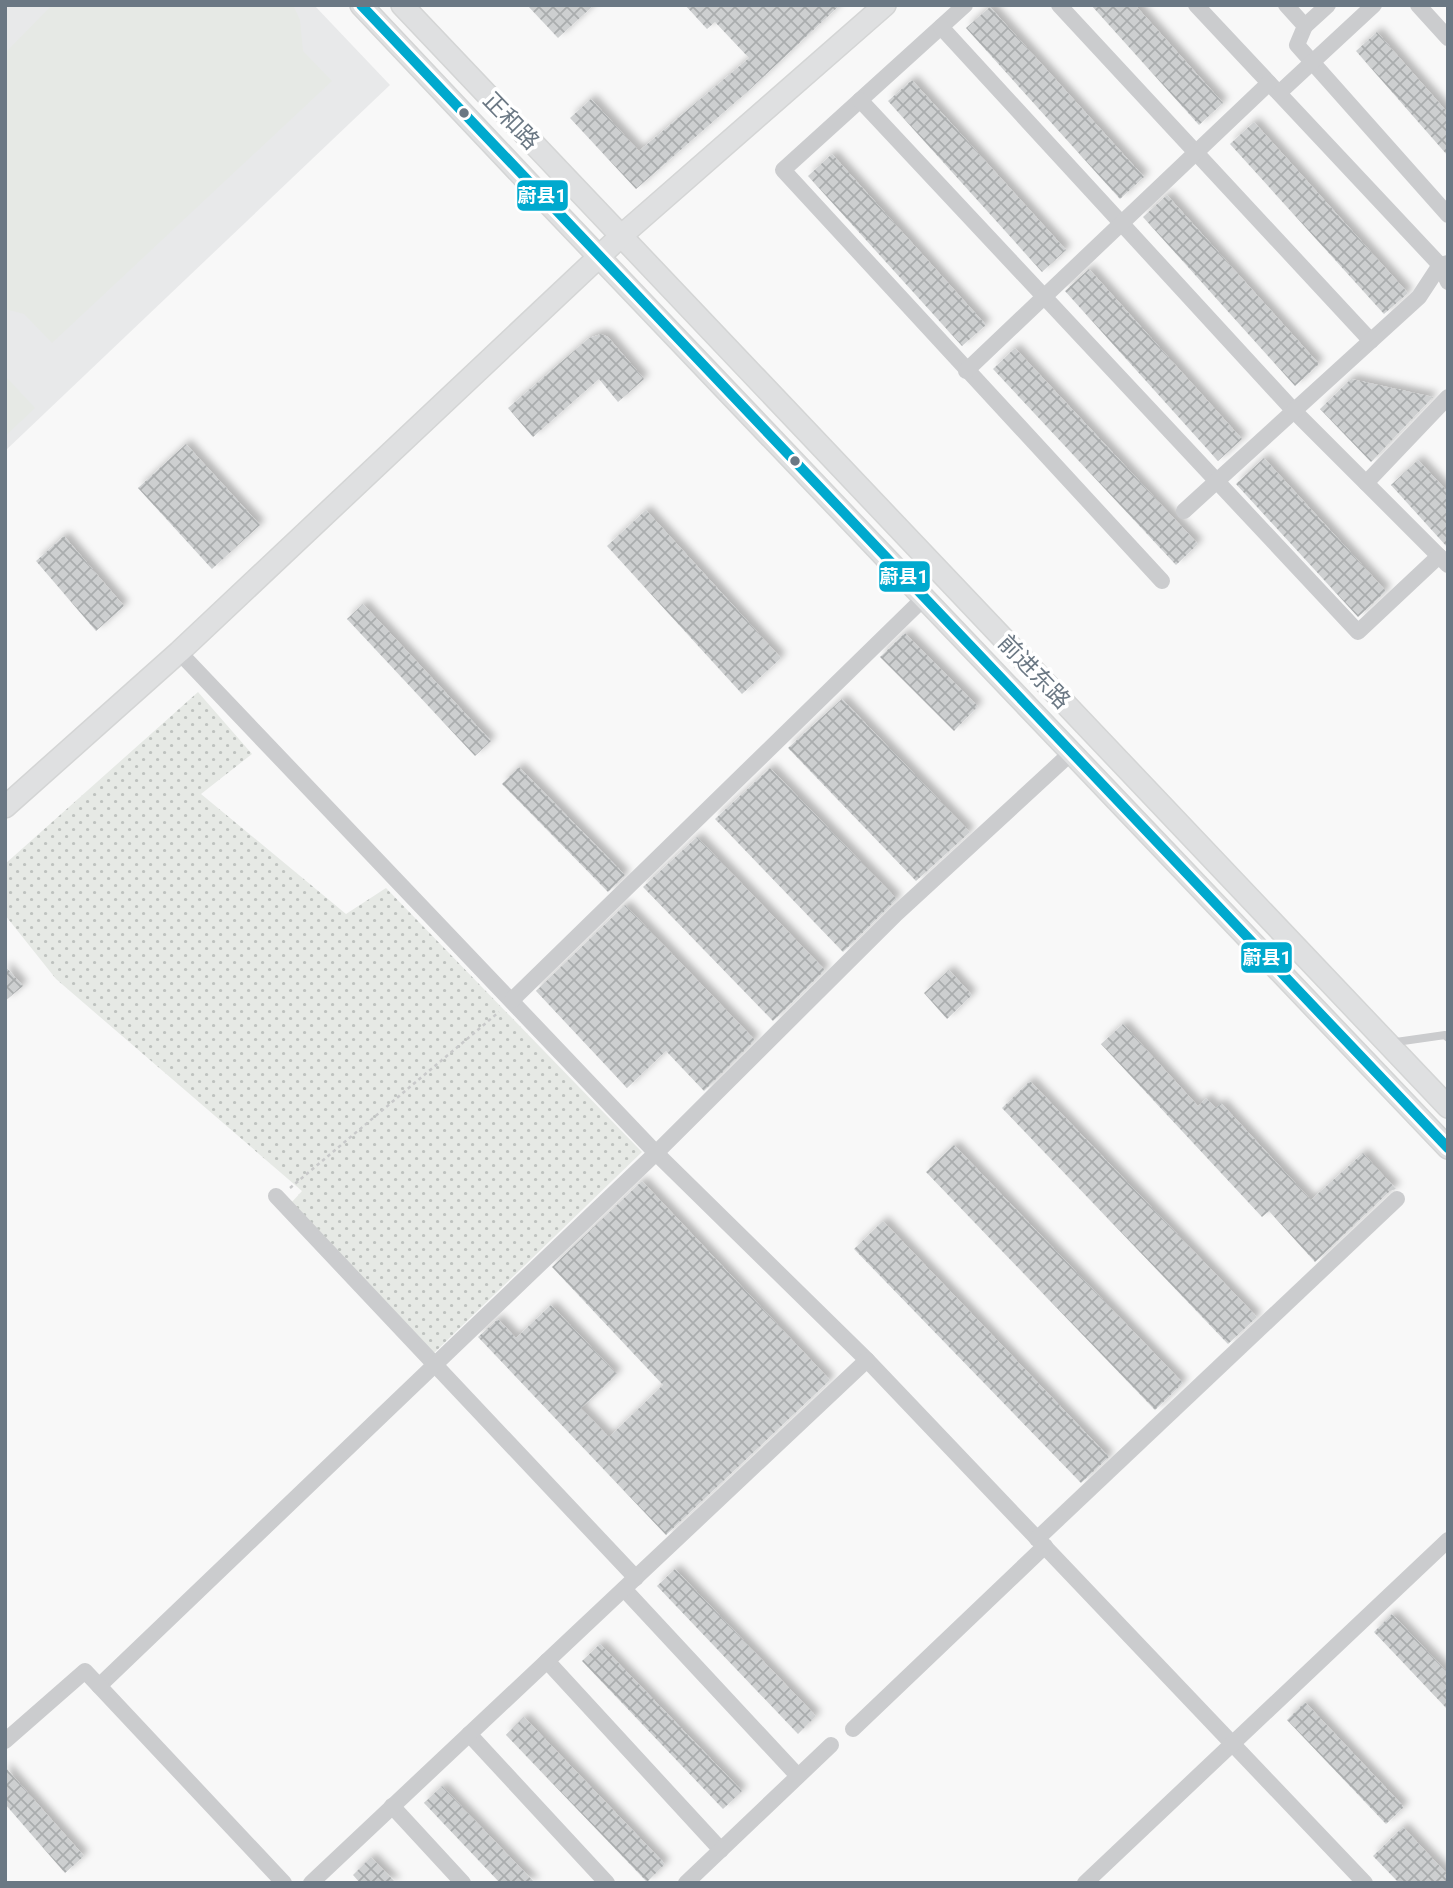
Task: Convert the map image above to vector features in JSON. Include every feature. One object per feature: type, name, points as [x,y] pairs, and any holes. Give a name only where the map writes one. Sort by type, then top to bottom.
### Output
[{"type":"main road","name":"正和路","points":[[360,5],[600,257]]},
{"type":"main road","name":"正和路","points":[[402,5],[621,236]]},
{"type":"main road","points":[[5,807],[179,652],[621,236],[885,5]]},
{"type":"main road","name":"前进东路","points":[[621,236],[1448,1107]]},
{"type":"main road","name":"前进东路","points":[[600,257],[773,443],[925,598],[1448,1148]]},
{"type":"street","points":[[965,5],[783,170],[1162,581]]},
{"type":"street","points":[[1059,5],[1371,341]]},
{"type":"street","points":[[1196,5],[1444,264],[1448,282]]},
{"type":"street","points":[[1286,5],[1305,26]]},
{"type":"street","points":[[1328,5],[1305,26],[1297,45],[1448,215]]},
{"type":"street","points":[[966,371],[1196,153],[1274,88],[1311,62],[1374,5]]},
{"type":"street","points":[[1418,5],[1448,38]]},
{"type":"street","points":[[860,100],[1358,632],[1443,560],[1294,411],[941,27]]},
{"type":"street","points":[[1184,511],[1419,298],[1444,264]]},
{"type":"street","points":[[1366,483],[1448,397]]},
{"type":"street","points":[[512,1000],[925,598]]},
{"type":"street","points":[[179,652],[656,1153],[867,1360],[1365,1883]]},
{"type":"street","points":[[99,1686],[656,1153],[896,914],[1071,752]]},
{"type":"street","points":[[276,1196],[435,1365],[798,1776]]},
{"type":"street","points":[[853,1729],[1041,1542],[1397,1199]]},
{"type":"street","points":[[311,1883],[867,1360]]},
{"type":"street","points":[[1085,1883],[1448,1540]]},
{"type":"street","points":[[547,1661],[721,1850]]},
{"type":"street","points":[[8,1732],[85,1671],[284,1883]]},
{"type":"street","points":[[469,1734],[607,1883]]},
{"type":"street","points":[[686,1883],[831,1745]]},
{"type":"street","points":[[392,1806],[463,1883]]},
{"type":"lane","points":[[1387,1043],[1445,1035],[1448,1038]]},
{"type":"path","points":[[276,1196],[297,1184],[512,1000]]},
{"type":"shaded area","points":[[5,5],[314,5],[390,85],[5,451]]},
{"type":"shaded area","points":[[52,5],[293,5],[300,20],[303,51],[332,81],[52,343],[24,314],[5,309],[5,53]]},
{"type":"shaded area","points":[[7,378],[35,408],[5,436],[5,380]]},
{"type":"shaded area","points":[[198,692],[252,754],[201,794],[346,914],[386,888],[642,1152],[433,1354],[291,1203],[302,1191],[56,979],[5,915],[5,864]]},
{"type":"building","points":[[527,5],[594,5],[558,38]]},
{"type":"building","points":[[685,5],[840,5],[747,92],[636,189],[570,118],[591,99],[639,151],[749,58],[715,22],[707,29]]},
{"type":"building","points":[[1091,5],[1135,5],[1223,103],[1199,125]]},
{"type":"building","points":[[990,7],[1144,177],[1120,199],[966,28]]},
{"type":"building","points":[[1377,32],[1448,113],[1448,156],[1356,51]]},
{"type":"building","points":[[912,80],[1066,250],[1042,272],[888,101]]},
{"type":"building","points":[[1254,122],[1408,293],[1384,314],[1230,144]]},
{"type":"building","points":[[832,154],[986,325],[962,346],[808,176]]},
{"type":"building","points":[[1167,195],[1319,364],[1295,386],[1143,217]]},
{"type":"building","points":[[1089,269],[1242,439],[1218,461],[1065,291]]},
{"type":"building","points":[[601,334],[608,337],[644,379],[618,402],[599,379],[533,437],[508,408],[589,338]]},
{"type":"building","points":[[1015,348],[1198,544],[1176,565],[993,369]]},
{"type":"building","points":[[1351,379],[1433,397],[1371,462],[1320,409]]},
{"type":"building","points":[[186,444],[260,525],[212,569],[138,488]]},
{"type":"building","points":[[1264,458],[1386,591],[1358,617],[1236,484]]},
{"type":"building","points":[[1418,460],[1448,492],[1448,548],[1391,485]]},
{"type":"building","points":[[646,510],[781,658],[742,694],[607,546]]},
{"type":"building","points":[[64,536],[124,606],[96,631],[36,561]]},
{"type":"building","points":[[363,604],[491,741],[475,756],[347,619]]},
{"type":"building","points":[[905,633],[978,706],[954,731],[880,657]]},
{"type":"building","points":[[842,699],[970,832],[916,881],[788,748]]},
{"type":"building","points":[[519,767],[625,875],[608,892],[502,784]]},
{"type":"building","points":[[770,768],[897,899],[843,952],[715,819]]},
{"type":"building","points":[[697,837],[825,970],[773,1021],[643,887]]},
{"type":"building","points":[[625,905],[755,1040],[704,1091],[666,1051],[627,1088],[536,991]]},
{"type":"building","points":[[5,966],[23,986],[5,1001]]},
{"type":"building","points":[[949,970],[972,995],[947,1019],[924,993]]},
{"type":"building","points":[[1123,1024],[1198,1106],[1206,1098],[1216,1108],[1221,1103],[1311,1200],[1363,1153],[1396,1189],[1390,1191],[1315,1262],[1269,1211],[1262,1217],[1101,1044]]},
{"type":"building","points":[[1030,1081],[1257,1317],[1228,1344],[1002,1108]]},
{"type":"building","points":[[954,1145],[1183,1383],[1155,1410],[926,1172]]},
{"type":"building","points":[[642,1181],[830,1380],[666,1535],[478,1337],[498,1319],[516,1338],[551,1305],[617,1374],[581,1408],[609,1437],[663,1385],[552,1267]]},
{"type":"building","points":[[883,1221],[1109,1457],[1081,1483],[854,1249]]},
{"type":"building","points":[[675,1569],[816,1716],[798,1734],[657,1586]]},
{"type":"building","points":[[1392,1614],[1448,1673],[1448,1710],[1374,1632]]},
{"type":"building","points":[[600,1644],[742,1791],[723,1809],[582,1661]]},
{"type":"building","points":[[1305,1702],[1404,1807],[1386,1824],[1287,1720]]},
{"type":"building","points":[[524,1717],[665,1864],[647,1882],[506,1735]]},
{"type":"building","points":[[5,1767],[84,1856],[65,1873],[5,1804]]},
{"type":"building","points":[[442,1786],[535,1883],[500,1883],[424,1803]]},
{"type":"building","points":[[1403,1827],[1448,1875],[1448,1883],[1399,1883],[1373,1856]]},
{"type":"building","points":[[371,1857],[396,1883],[360,1883],[353,1875]]},
{"type":"transit line","name":"蔚县1","points":[[361,5],[1448,1148]]}]
